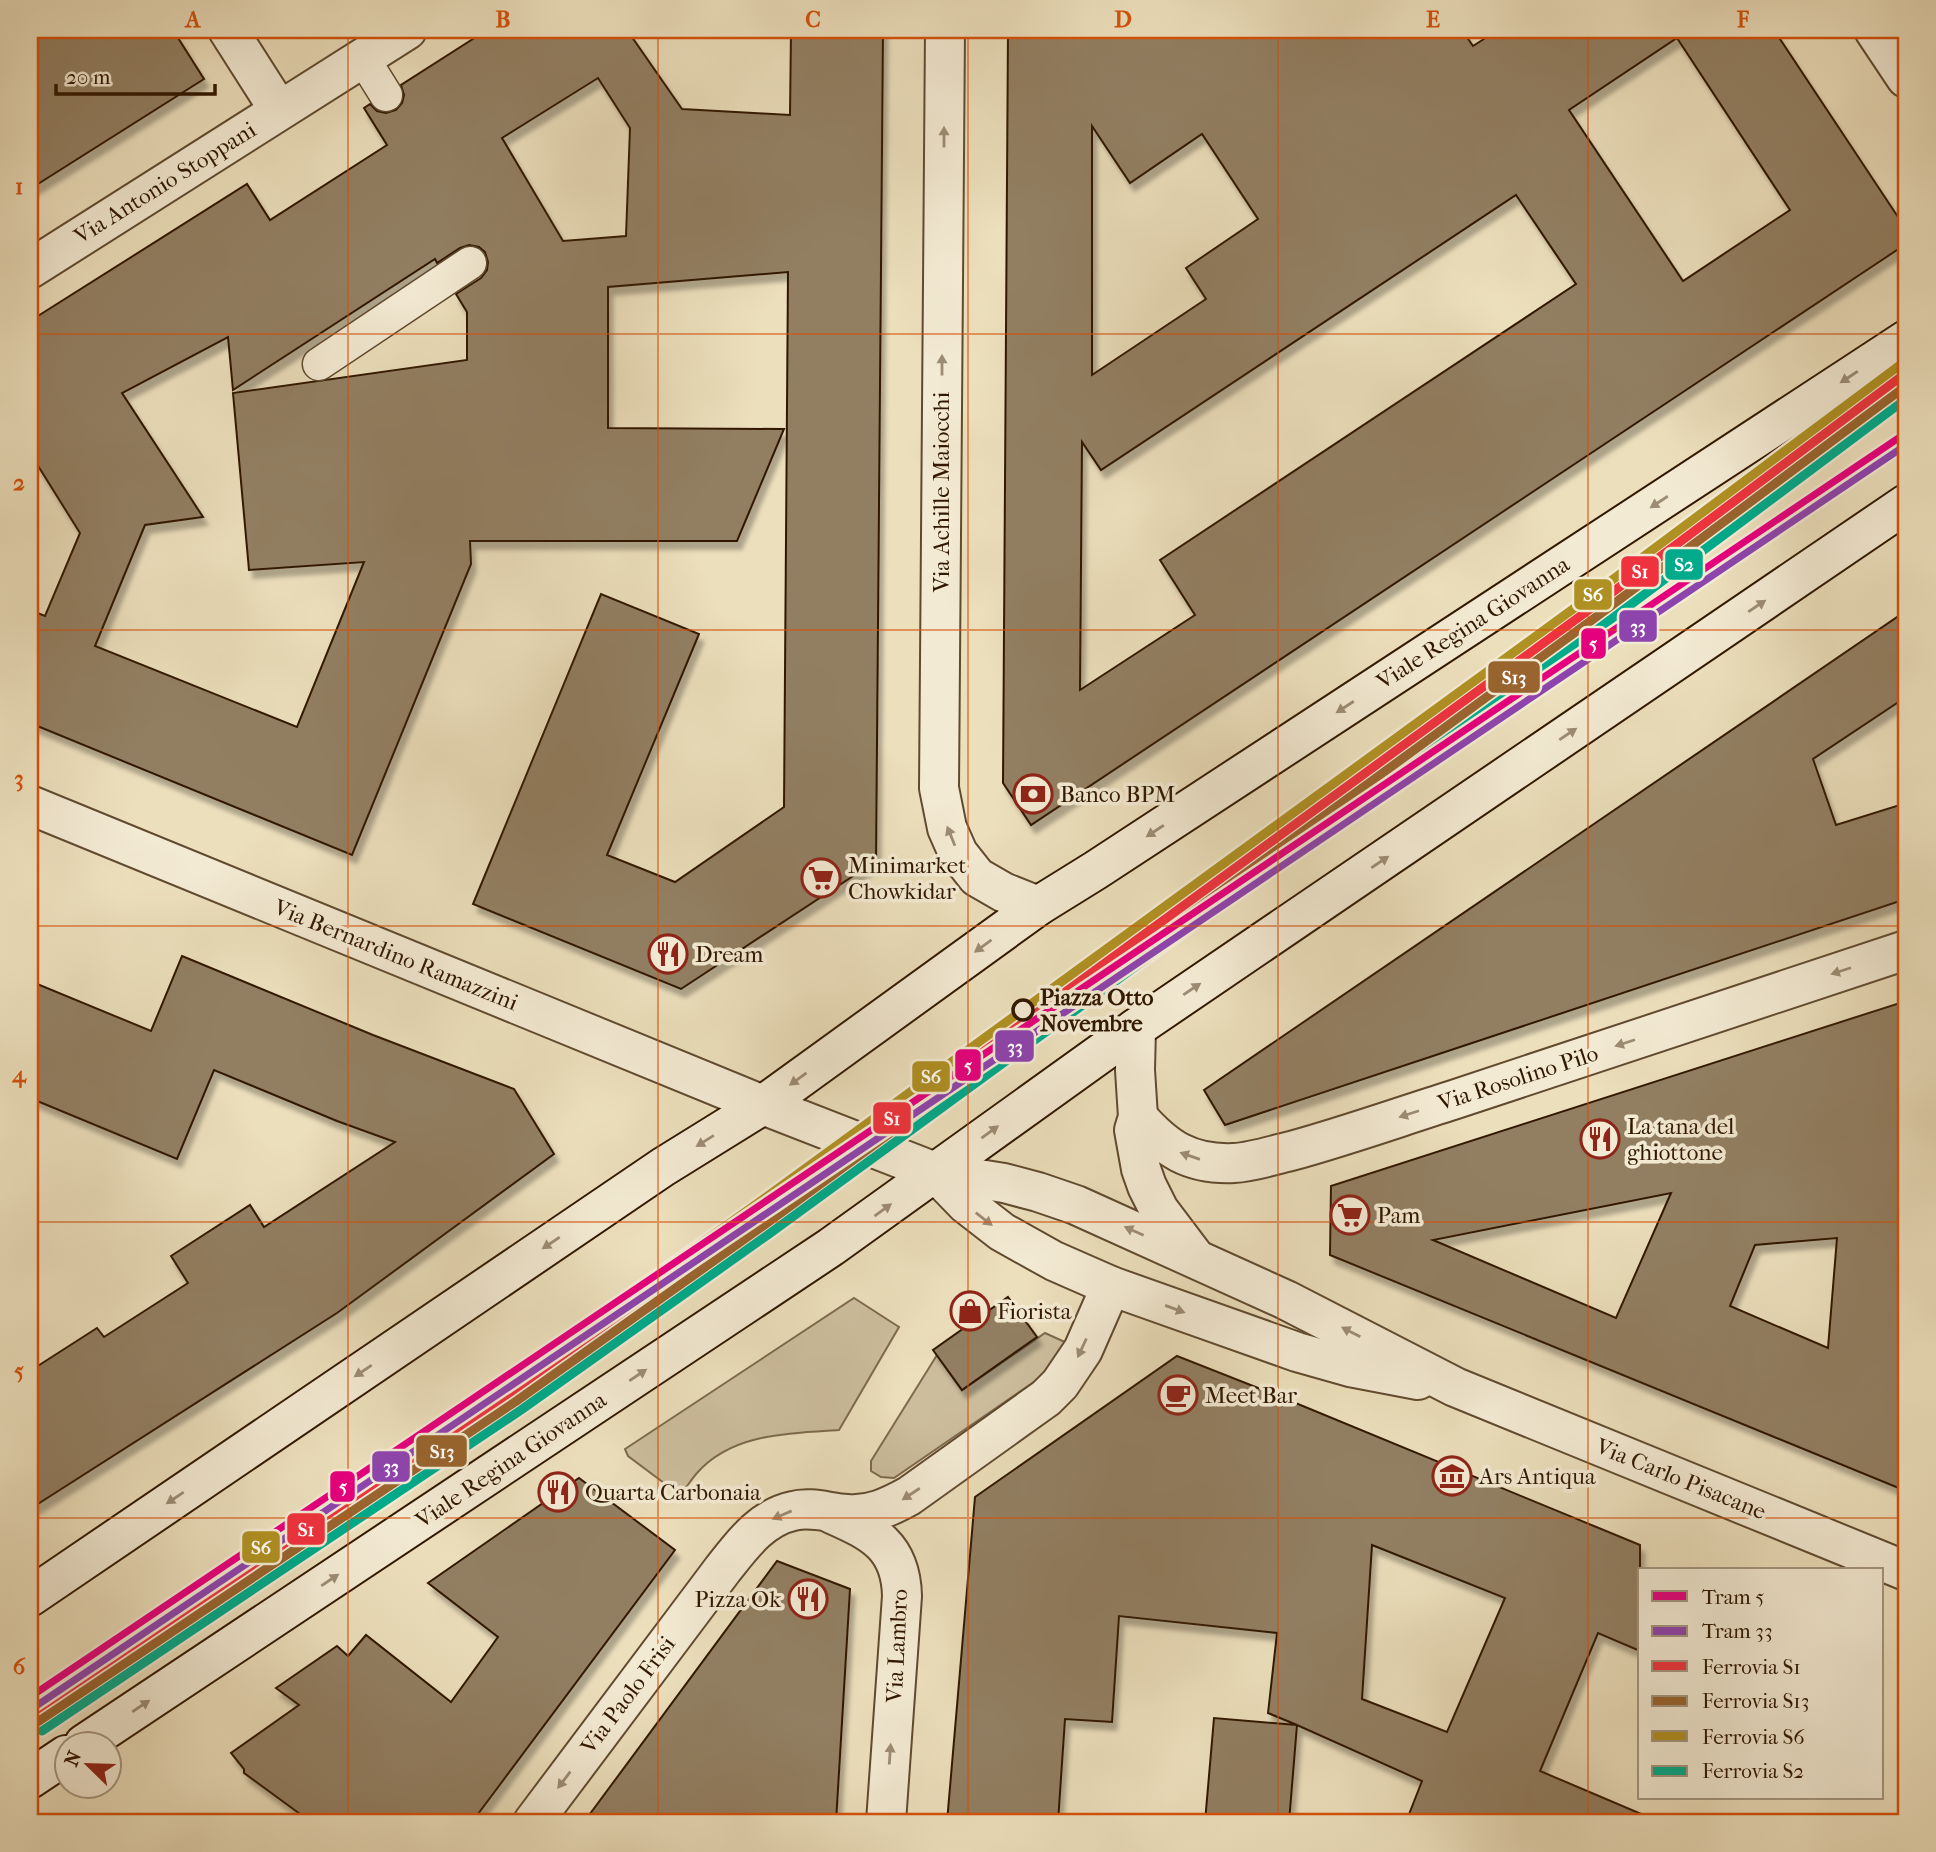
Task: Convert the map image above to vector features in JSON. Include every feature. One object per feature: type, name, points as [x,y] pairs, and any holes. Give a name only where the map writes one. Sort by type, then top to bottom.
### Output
[{"type":"street","points":[[228,30],[279,110]]},
{"type":"street","name":"Via Antonio Stoppani","points":[[30,269],[407,30]]},
{"type":"street","name":"Via Achille Maiocchi","points":[[945,30],[939,788],[947,828],[958,853],[977,877],[1003,892],[1038,906]]},
{"type":"street","points":[[1874,30],[1906,78]]},
{"type":"street","name":"Viale Regina Giovanna","points":[[1038,906],[1906,340]]},
{"type":"street","points":[[935,1172],[1136,1028],[1906,504]]},
{"type":"street","name":"Via Bernardino Ramazzini","points":[[30,805],[763,1105]]},
{"type":"street","points":[[30,1597],[663,1167],[763,1105],[1038,906]]},
{"type":"street","name":"Via Rosolino Pilo","points":[[1138,1117],[1168,1147],[1192,1158],[1220,1163],[1259,1159],[1334,1139],[1906,950]]},
{"type":"street","points":[[1136,1028],[1138,1117],[1135,1130],[1141,1169],[1164,1217],[1196,1259]]},
{"type":"street","points":[[763,1105],[935,1172],[1004,1183],[1076,1205],[1196,1259]]},
{"type":"street","points":[[823,1510],[849,1514],[870,1513],[887,1508],[909,1496],[1046,1398],[1060,1384],[1083,1350],[1111,1286],[1054,1261],[1002,1232],[966,1203],[935,1172]]},
{"type":"street","name":"Viale Regina Giovanna","points":[[105,1730],[831,1247],[935,1172]]},
{"type":"street","name":"Via Carlo Pisacane","points":[[1196,1259],[1286,1300],[1455,1387],[1906,1571]]},
{"type":"street","name":"Via Carlo Pisacane","points":[[1111,1286],[1315,1358],[1455,1387]]},
{"type":"street","name":"Via Paolo Frisi","points":[[533,1822],[749,1537],[767,1522],[794,1510],[823,1510]]},
{"type":"street","name":"Via Lambro","points":[[823,1510],[860,1526],[882,1543],[898,1565],[902,1581],[886,1822]]},
{"type":"street","points":[[30,1779],[52,1764]]},
{"type":"lane","points":[[363,58],[386,95]]},
{"type":"lane","points":[[319,364],[470,263]]},
{"type":"shaded area","points":[[854,1298],[899,1327],[839,1430],[782,1434],[727,1450],[697,1473],[680,1495],[628,1456],[625,1449]]},
{"type":"shaded area","points":[[1045,1333],[1067,1343],[1047,1373],[894,1478],[881,1477],[871,1471],[871,1461],[937,1355],[962,1390]]},
{"type":"building","points":[[30,30],[173,30],[204,79],[30,189]]},
{"type":"building","points":[[487,30],[627,30],[682,109],[790,115],[791,30],[883,30],[876,861],[681,989],[473,904],[601,594],[699,634],[607,855],[675,882],[784,807],[788,272],[608,287],[608,428],[784,429],[737,541],[470,541],[471,564],[352,855],[30,723],[30,610],[45,616],[80,533],[30,453],[30,321],[247,184],[270,220],[387,145],[364,108],[370,104],[377,111],[386,113],[396,110],[404,95],[401,85]],"holes":[[[598,78],[630,128],[626,236],[563,241],[502,138]],[[469,245],[479,247],[485,252],[488,262],[487,270],[481,278],[456,294],[467,312],[467,360],[233,393],[249,570],[364,562],[297,727],[95,646],[145,525],[203,517],[122,393],[228,337],[233,390],[435,259],[437,263]]]},
{"type":"building","points":[[1008,30],[1462,30],[1473,46],[1498,30],[1774,30],[1906,229],[1906,244],[1031,825],[1003,783]],"holes":[[[1677,38],[1790,210],[1683,281],[1569,110]],[[1092,126],[1130,183],[1202,134],[1258,219],[1186,268],[1206,299],[1092,375]],[[1516,195],[1576,284],[1160,560],[1195,615],[1080,690],[1082,442],[1101,470]]]},
{"type":"building","points":[[1906,611],[1906,697],[1813,759],[1836,825],[1906,803],[1906,899],[1225,1125],[1204,1090]]},
{"type":"building","points":[[182,956],[373,1035],[514,1089],[554,1154],[337,1313],[30,1509],[30,1371],[97,1328],[104,1337],[188,1283],[171,1256],[250,1205],[264,1227],[395,1142],[214,1070],[177,1159],[30,1098],[30,981],[151,1031]]},
{"type":"building","points":[[1906,1001],[1906,1491],[1330,1255],[1331,1186]],"holes":[[[1671,1193],[1616,1318],[1433,1240]],[[1837,1238],[1828,1348],[1730,1306],[1755,1245]]]},
{"type":"building","points":[[1008,1297],[1037,1337],[962,1390],[933,1350]]},
{"type":"building","points":[[1177,1356],[1640,1545],[1638,1650],[1598,1633],[1540,1771],[1660,1822],[1406,1822],[1422,1781],[1268,1713],[1277,1633],[1119,1616],[1112,1722],[1065,1719],[1058,1822],[947,1822],[975,1497]],"holes":[[[1372,1545],[1505,1598],[1447,1732],[1362,1699]]]},
{"type":"building","points":[[579,1478],[675,1550],[472,1822],[311,1822],[244,1773],[244,1769],[231,1753],[299,1705],[276,1688],[337,1646],[348,1656],[366,1635],[451,1702],[498,1637],[428,1583]]},
{"type":"building","points":[[777,1561],[850,1589],[836,1822],[584,1822]]},
{"type":"building","points":[[1214,1718],[1297,1725],[1289,1822],[1205,1822]]},
{"type":"tram line","name":"5","points":[[30,1697],[1906,433]]},
{"type":"tram line","name":"33","points":[[36,1706],[1906,445]]},
{"type":"rail line","name":"S6","points":[[30,1702],[503,1384],[751,1208],[1580,604],[1900,365]]},
{"type":"rail line","name":"S1","points":[[30,1714],[509,1393],[757,1217],[1586,612],[1906,373]]},
{"type":"rail line","name":"S13","points":[[36,1723],[515,1402],[763,1226],[1592,620],[1906,386]]},
{"type":"rail line","name":"S2","points":[[42,1731],[521,1410],[769,1234],[1598,629],[1906,399]]},
{"type":"place","name":"Banco BPM","points":[[1033,794]]},
{"type":"place","name":"Minimarket Chowkidar","points":[[821,878]]},
{"type":"place","name":"Dream","points":[[668,954]]},
{"type":"place","name":"Piazza Otto Novembre","points":[[1023,1010]]},
{"type":"place","name":"La tana del ghiottone","points":[[1600,1139]]},
{"type":"place","name":"Pam","points":[[1350,1215]]},
{"type":"place","name":"Fiorista","points":[[970,1311]]},
{"type":"place","name":"Meet Bar","points":[[1178,1395]]},
{"type":"place","name":"Ars Antiqua","points":[[1452,1476]]},
{"type":"place","name":"Quarta Carbonaia","points":[[558,1492]]},
{"type":"place","name":"Pizza Ok","points":[[808,1599]]}]
